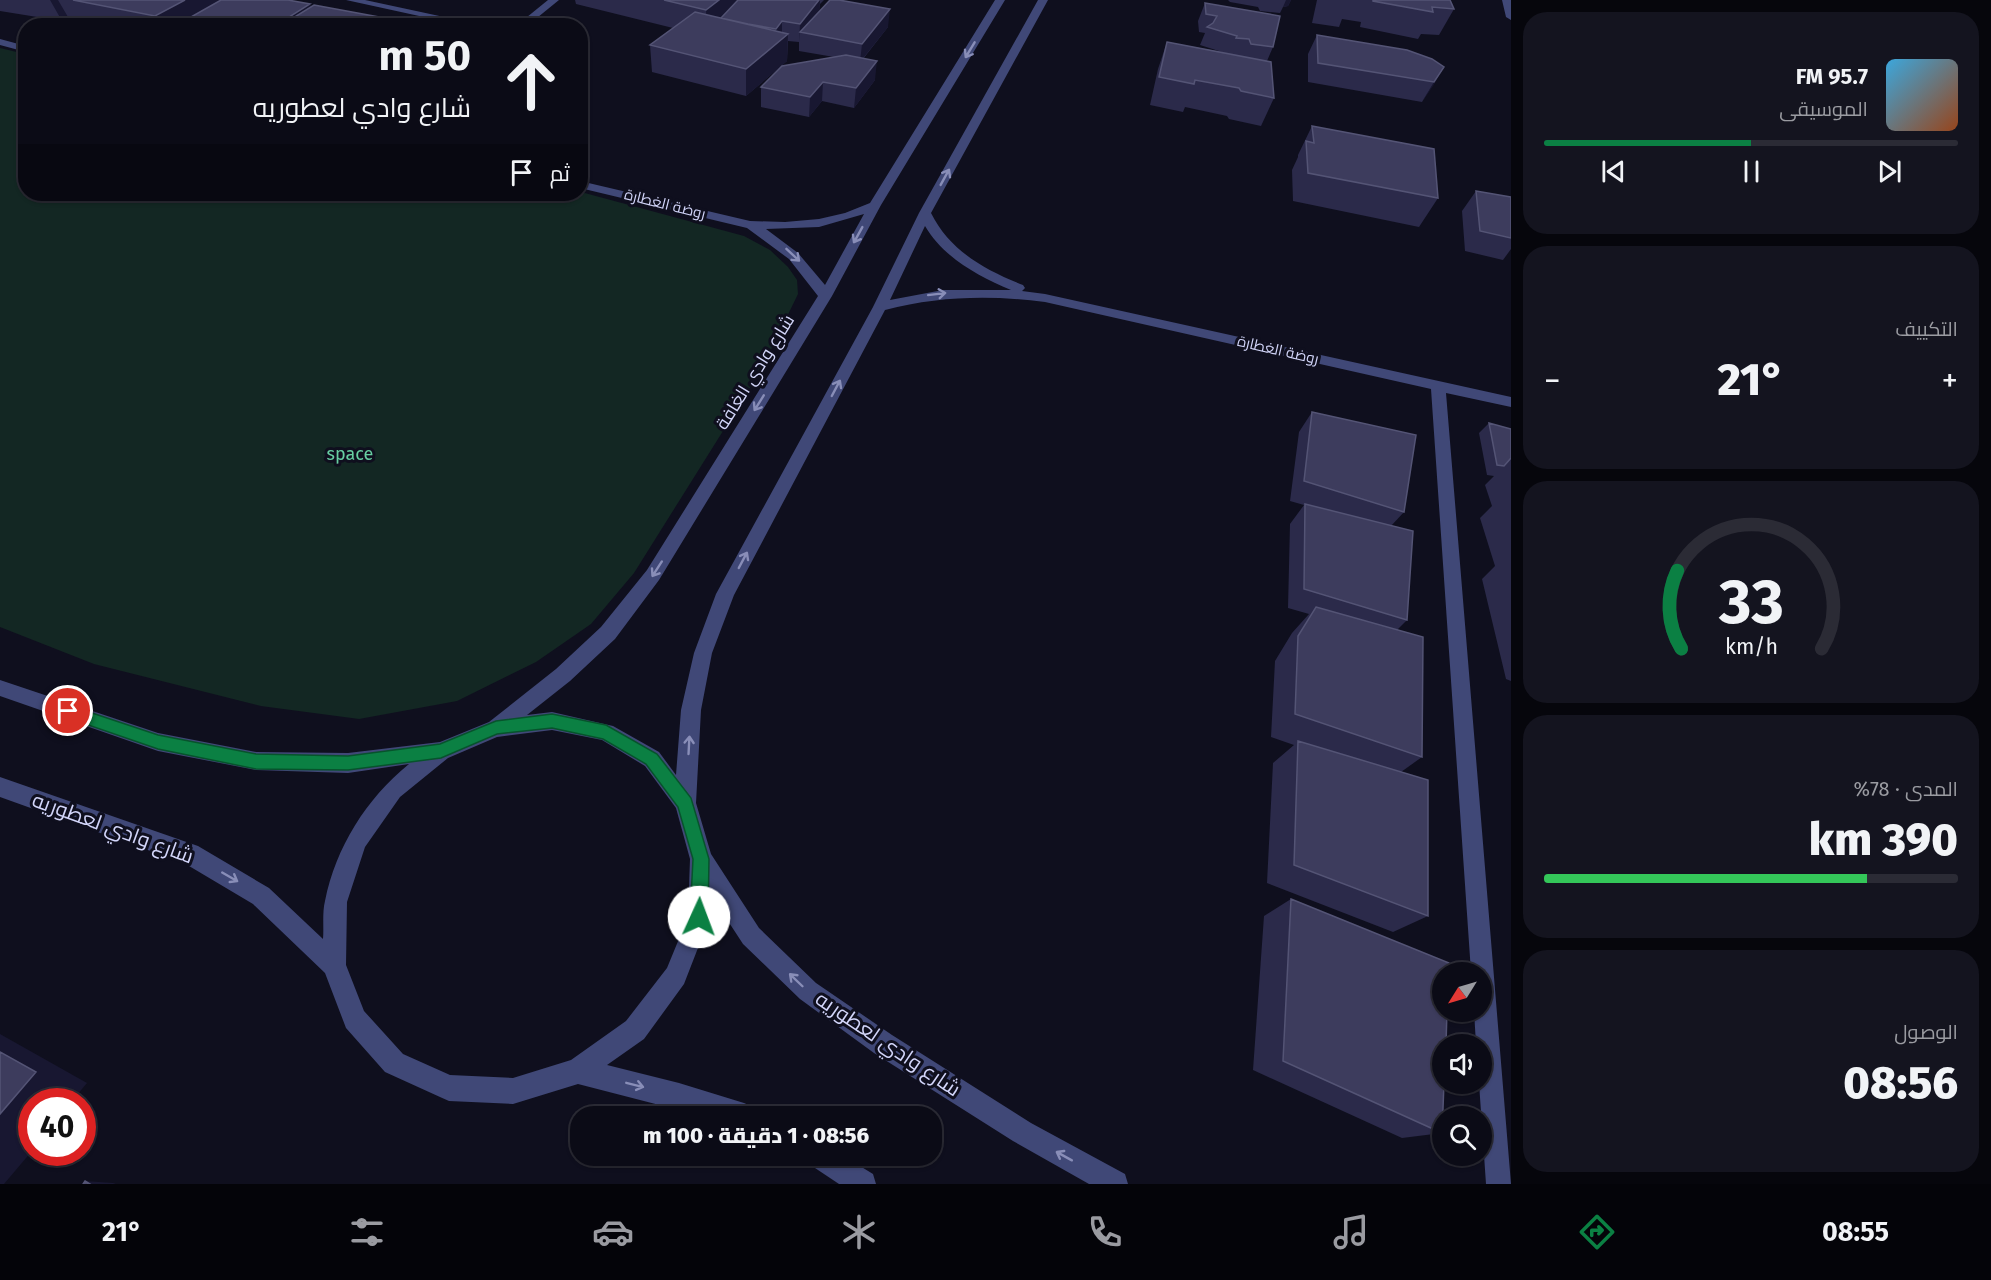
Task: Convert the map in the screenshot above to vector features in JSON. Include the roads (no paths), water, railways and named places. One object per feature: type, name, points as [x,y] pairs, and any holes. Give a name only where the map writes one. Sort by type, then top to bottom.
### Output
[{"type":"street","points":[[351,0],[442,18]]},
{"type":"street","points":[[530,18],[554,0]]},
{"type":"street","name":"شارع وادي الغافة","points":[[496,728],[563,675],[608,633],[653,575],[825,296],[875,204],[1000,0]]},
{"type":"street","points":[[441,751],[393,790],[356,841],[336,902],[334,965],[355,1019],[394,1063],[449,1088],[513,1091],[578,1071],[635,1030],[676,976],[699,917],[701,859],[685,803],[691,710],[703,653],[725,594],[880,307],[925,213],[1043,0]]},
{"type":"street","points":[[1507,0],[1511,17]]},
{"type":"street","points":[[0,42],[18,47]]},
{"type":"street","name":"روضة الغطارة","points":[[588,186],[750,225],[785,226],[819,223],[849,216],[875,204]]},
{"type":"street","name":"روضة الغطارة","points":[[925,213],[939,237],[965,261],[1001,282],[1045,298]]},
{"type":"street","name":"روضة الغطارة","points":[[750,225],[787,249],[815,279],[825,296]]},
{"type":"street","name":"روضة الغطارة","points":[[880,307],[918,296],[959,291],[1002,292],[1045,298],[1511,402]]},
{"type":"street","points":[[1438,386],[1499,1184]]},
{"type":"street","points":[[0,688],[158,742],[256,761],[348,763],[441,751],[496,728],[552,721],[606,732],[652,759],[685,803]]},
{"type":"street","name":"شارع وادي لعطوريه","points":[[0,787],[190,854],[261,896],[334,965]]},
{"type":"street","name":"شارع وادي لعطوريه","points":[[701,859],[751,936],[808,991],[883,1044],[1022,1132],[1115,1184]]},
{"type":"street","points":[[578,1071],[712,1106]]},
{"type":"street","points":[[835,1166],[863,1184]]},
{"type":"park label","name":"space","points":[[350,454]]}]
